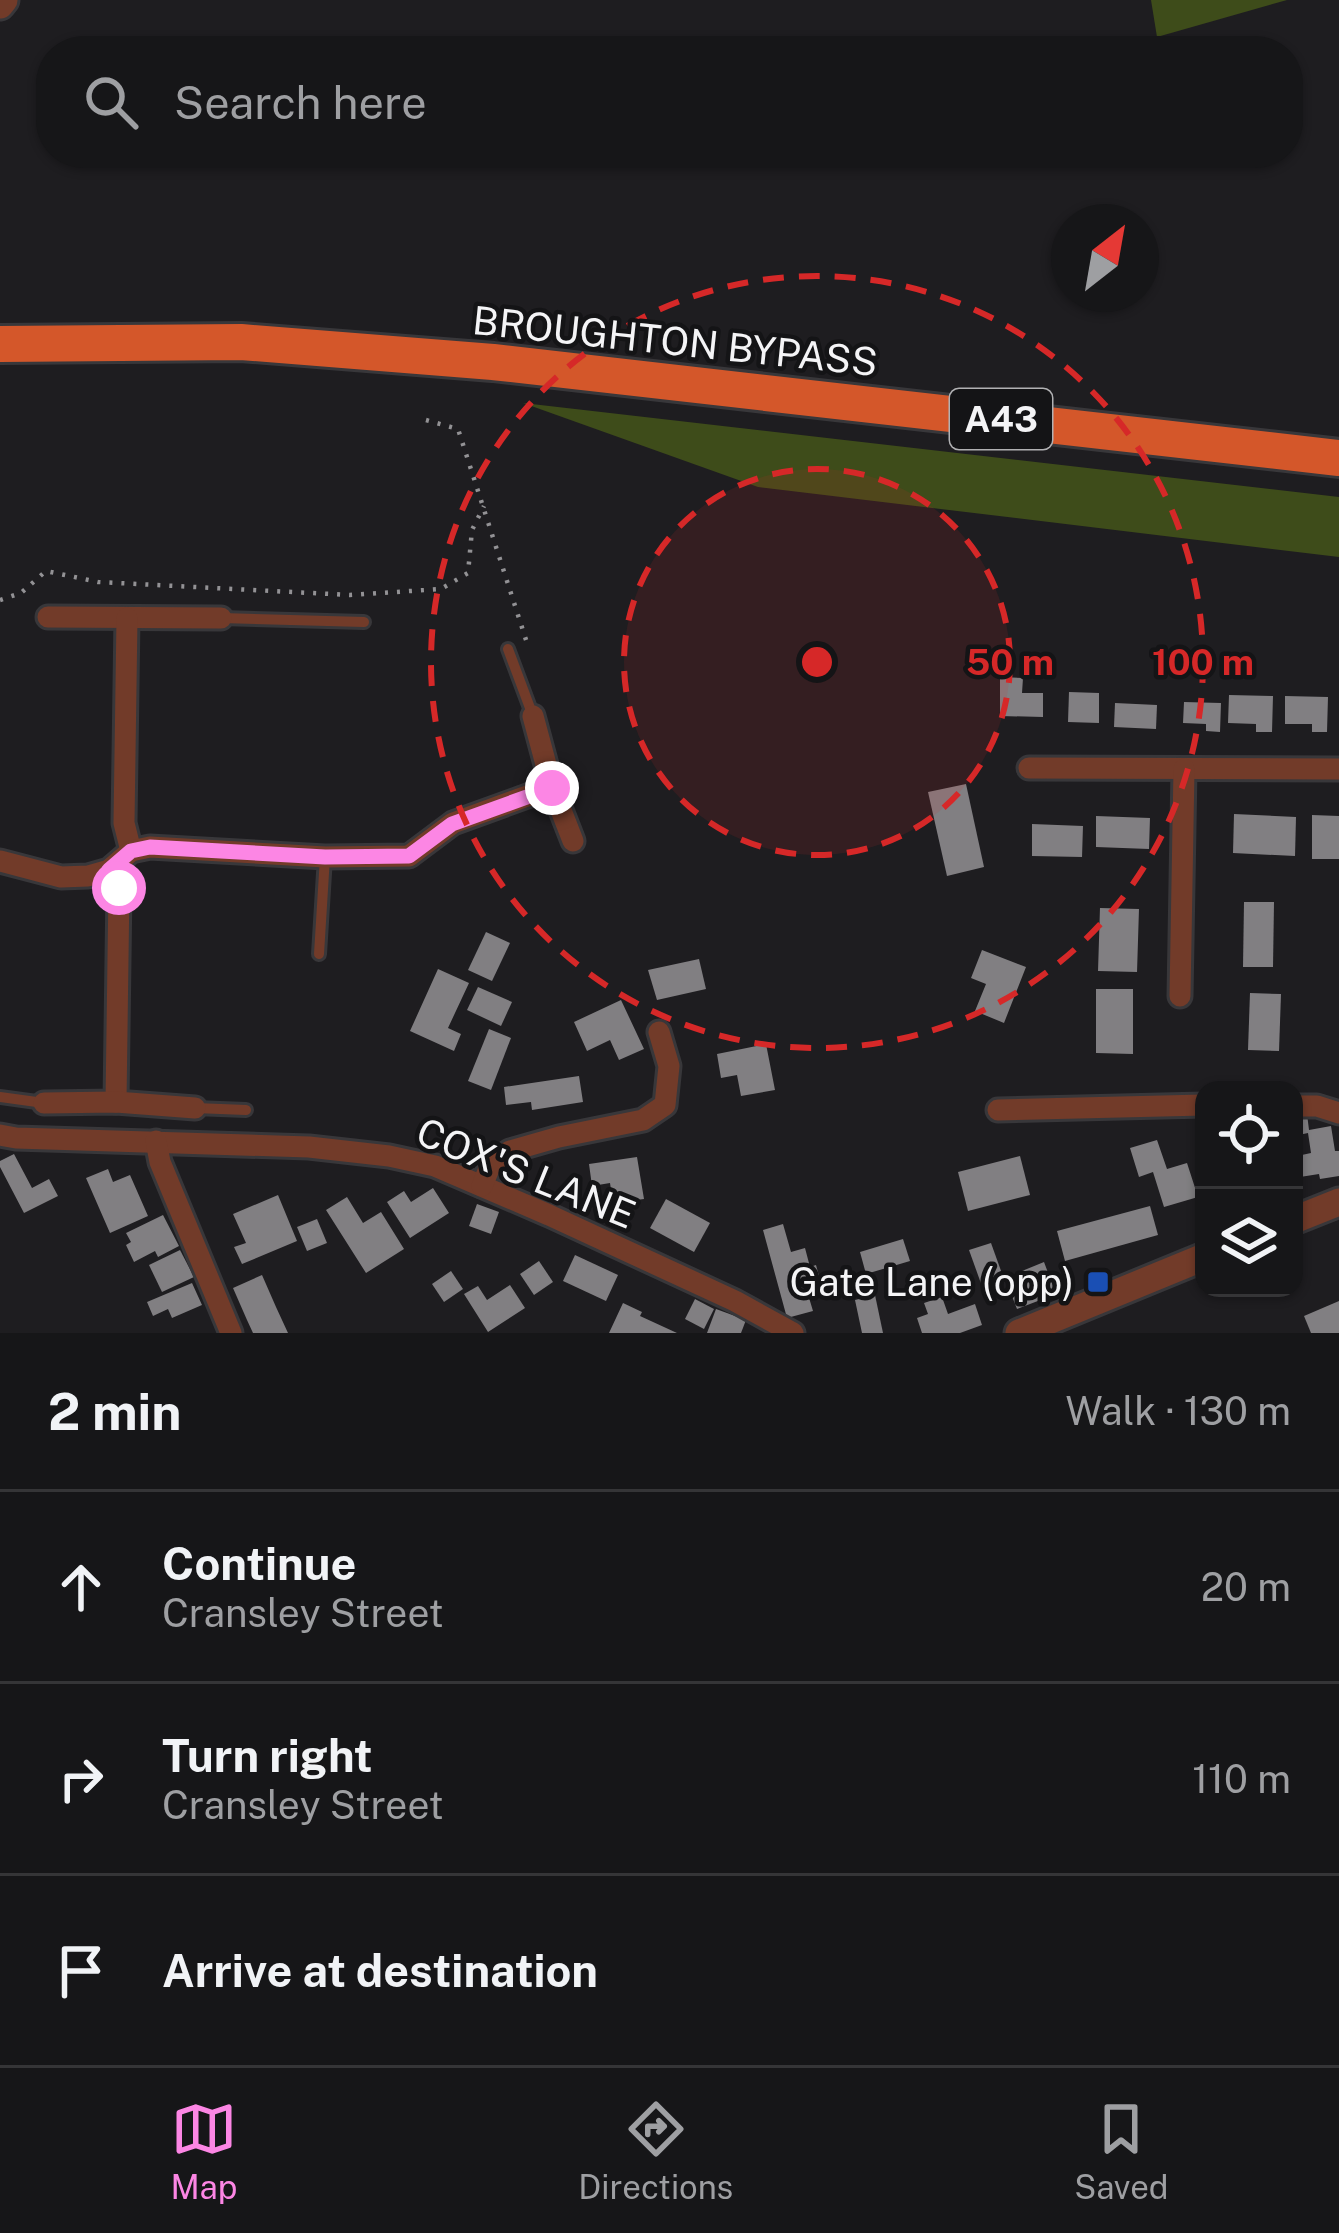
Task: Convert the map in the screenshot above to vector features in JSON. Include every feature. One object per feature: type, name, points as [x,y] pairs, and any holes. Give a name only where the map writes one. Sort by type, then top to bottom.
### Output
[{"type":"highway","name":"BROUGHTON BYPASS","points":[[0,344],[241,342],[493,362],[1339,458]]},
{"type":"street","points":[[48,617],[220,619]]},
{"type":"street","points":[[127,618],[124,823],[131,851]]},
{"type":"street","points":[[533,716],[552,788],[573,841]]},
{"type":"street","points":[[1029,768],[1339,769]]},
{"type":"street","points":[[1180,996],[1184,770]]},
{"type":"street","points":[[0,861],[61,877],[109,870],[131,851],[150,847],[325,857],[409,856],[452,824],[552,788]]},
{"type":"street","points":[[109,870],[119,888],[116,1102]]},
{"type":"street","points":[[482,1186],[491,1164],[510,1151],[643,1120],[665,1105],[669,1066],[659,1032]]},
{"type":"street","points":[[44,1103],[195,1108]]},
{"type":"street","points":[[998,1110],[1195,1105]]},
{"type":"street","points":[[1303,1106],[1339,1114]]},
{"type":"street","name":"COX'S LANE","points":[[0,1135],[309,1147],[435,1166],[736,1301],[778,1330]]},
{"type":"street","points":[[156,1141],[160,1162],[231,1333]]},
{"type":"street","points":[[1303,1216],[1339,1202]]},
{"type":"street","points":[[1019,1333],[1195,1261]]},
{"type":"lane","points":[[220,619],[364,622]]},
{"type":"lane","points":[[508,649],[533,716]]},
{"type":"lane","points":[[319,954],[325,857]]},
{"type":"lane","points":[[0,1096],[44,1103]]},
{"type":"lane","points":[[195,1108],[246,1110]]},
{"type":"path","points":[[426,421],[458,429],[527,642]]},
{"type":"path","points":[[0,600],[21,593],[46,571],[98,582],[329,595],[441,589],[468,573],[472,530],[484,506]]},
{"type":"green space","points":[[1151,0],[1287,0],[1161,36]]},
{"type":"green space","points":[[523,403],[1339,497],[1339,557],[758,487]]},
{"type":"building","points":[[1000,677],[1023,678],[1022,693],[1043,693],[1043,717],[1000,716]]},
{"type":"building","points":[[1069,692],[1099,693],[1099,723],[1068,722]]},
{"type":"building","points":[[1229,695],[1273,696],[1272,732],[1256,732],[1256,724],[1228,723]]},
{"type":"building","points":[[1285,696],[1328,697],[1327,732],[1312,732],[1312,724],[1285,724]]},
{"type":"building","points":[[1184,702],[1221,703],[1220,732],[1206,731],[1206,724],[1183,723]]},
{"type":"building","points":[[1115,703],[1157,705],[1156,729],[1114,727]]},
{"type":"building","points":[[966,784],[984,867],[947,876],[928,792]]},
{"type":"building","points":[[1234,814],[1296,817],[1295,856],[1233,853]]},
{"type":"building","points":[[1312,815],[1339,816],[1339,859],[1312,859]]},
{"type":"building","points":[[1096,816],[1150,818],[1149,849],[1096,847]]},
{"type":"building","points":[[1032,824],[1083,826],[1082,857],[1032,856]]},
{"type":"building","points":[[1244,902],[1274,902],[1273,967],[1243,967]]},
{"type":"building","points":[[1100,908],[1139,909],[1137,972],[1098,971]]},
{"type":"building","points":[[486,932],[510,943],[492,981],[468,970]]},
{"type":"building","points":[[982,950],[1026,967],[1004,1023],[975,1011],[986,984],[971,978]]},
{"type":"building","points":[[699,959],[706,989],[657,1000],[648,970]]},
{"type":"building","points":[[438,969],[469,983],[448,1028],[461,1034],[454,1051],[410,1031]]},
{"type":"building","points":[[478,987],[512,1002],[501,1026],[467,1010]]},
{"type":"building","points":[[1096,989],[1133,989],[1133,1054],[1096,1053]]},
{"type":"building","points":[[1250,993],[1281,994],[1279,1051],[1248,1050]]},
{"type":"building","points":[[621,1000],[644,1049],[619,1060],[610,1040],[587,1051],[574,1022]]},
{"type":"building","points":[[489,1029],[511,1038],[491,1090],[468,1081]]},
{"type":"building","points":[[766,1044],[775,1090],[741,1096],[737,1075],[721,1078],[717,1054]]},
{"type":"building","points":[[579,1076],[583,1102],[532,1110],[531,1102],[506,1105],[504,1087]]},
{"type":"building","points":[[1307,1114],[1309,1130],[1331,1126],[1335,1151],[1339,1151],[1339,1176],[1303,1177],[1303,1155],[1311,1153],[1308,1133],[1303,1134],[1303,1115]]},
{"type":"building","points":[[1157,1140],[1167,1169],[1187,1163],[1195,1198],[1164,1207],[1153,1172],[1139,1177],[1130,1148]]},
{"type":"building","points":[[14,1154],[32,1188],[49,1179],[58,1196],[24,1213],[0,1167],[0,1161]]},
{"type":"building","points":[[1020,1156],[1030,1195],[968,1211],[958,1172]]},
{"type":"building","points":[[637,1157],[644,1199],[613,1203],[610,1183],[592,1186],[589,1164]]},
{"type":"building","points":[[108,1169],[113,1182],[130,1175],[148,1216],[110,1233],[86,1178]]},
{"type":"building","points":[[433,1188],[449,1213],[410,1238],[387,1202],[404,1191],[411,1202]]},
{"type":"building","points":[[278,1195],[297,1241],[242,1264],[234,1247],[246,1243],[233,1214]]},
{"type":"building","points":[[347,1197],[363,1223],[381,1212],[404,1249],[366,1273],[326,1210]]},
{"type":"building","points":[[666,1199],[710,1223],[694,1252],[650,1228]]},
{"type":"building","points":[[477,1204],[499,1212],[491,1234],[469,1226]]},
{"type":"building","points":[[1150,1206],[1158,1235],[1065,1261],[1057,1231]]},
{"type":"building","points":[[163,1215],[179,1246],[134,1262],[126,1233]]},
{"type":"building","points":[[317,1219],[327,1243],[307,1251],[297,1227]]},
{"type":"building","points":[[783,1224],[791,1252],[805,1248],[822,1287],[807,1291],[813,1311],[787,1318],[763,1230]]},
{"type":"building","points":[[903,1239],[910,1261],[866,1274],[860,1252]]},
{"type":"building","points":[[991,1243],[1005,1282],[983,1289],[969,1250]]},
{"type":"building","points":[[180,1250],[194,1277],[162,1292],[149,1265]]},
{"type":"building","points":[[575,1255],[618,1275],[606,1301],[563,1281]]},
{"type":"building","points":[[539,1261],[553,1282],[534,1295],[520,1274]]},
{"type":"building","points":[[1044,1262],[1056,1294],[1017,1309],[1008,1286],[1025,1279],[1022,1271]]},
{"type":"building","points":[[451,1271],[463,1289],[444,1302],[432,1284]]},
{"type":"building","points":[[262,1275],[288,1333],[253,1333],[247,1320],[233,1288]]},
{"type":"building","points":[[192,1283],[202,1305],[172,1318],[168,1309],[153,1316],[147,1302]]},
{"type":"building","points":[[510,1285],[525,1308],[488,1332],[464,1294],[478,1286],[487,1300]]},
{"type":"building","points":[[875,1295],[883,1333],[862,1333],[855,1300]]},
{"type":"building","points":[[942,1297],[948,1314],[975,1304],[982,1325],[960,1333],[922,1333],[917,1318],[928,1314],[924,1303]]},
{"type":"building","points":[[695,1299],[714,1309],[704,1329],[685,1319]]},
{"type":"building","points":[[1339,1301],[1339,1333],[1311,1333],[1304,1316]]},
{"type":"building","points":[[623,1303],[642,1312],[640,1316],[677,1333],[609,1333]]},
{"type":"building","points":[[716,1309],[746,1320],[741,1333],[707,1333]]},
{"type":"place","name":"Gate Lane (opp)","points":[[1098,1282]]},
{"type":"route","points":[[119,888],[109,870],[131,851],[150,847],[325,857],[409,856],[475,813],[552,788]]}]
